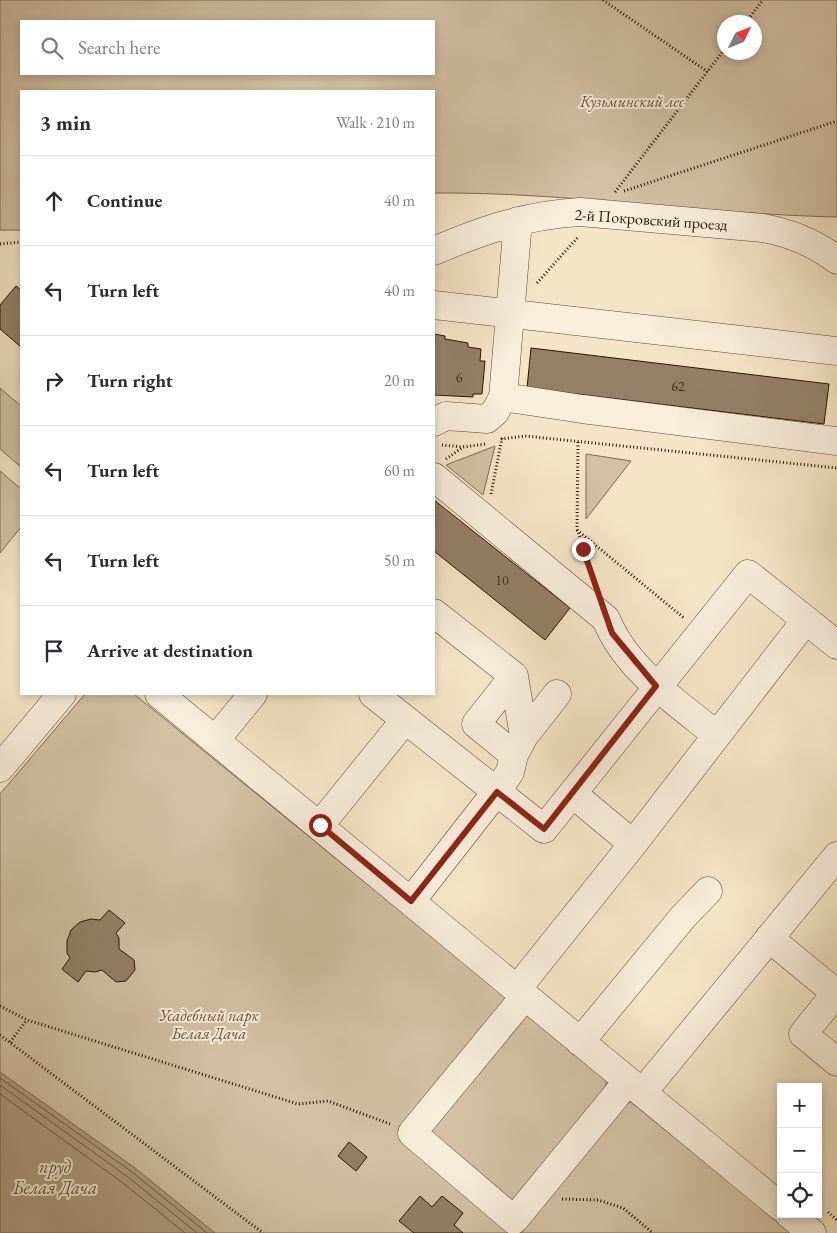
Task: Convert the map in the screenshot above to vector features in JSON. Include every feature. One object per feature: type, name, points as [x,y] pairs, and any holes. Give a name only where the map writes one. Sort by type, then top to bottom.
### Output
[{"type":"street","name":"2-й Покровский проезд","points":[[435,251],[481,230],[518,221],[557,214],[599,214],[779,231],[814,244],[837,260]]},
{"type":"street","points":[[435,422],[446,416],[487,419],[495,412],[503,397],[518,221]]},
{"type":"street","points":[[435,305],[510,312],[837,351]]},
{"type":"street","points":[[503,397],[582,409],[837,441]]},
{"type":"street","points":[[437,470],[486,520],[606,619],[612,633],[622,648],[656,686],[717,735]]},
{"type":"street","points":[[374,695],[544,829],[656,686],[748,574],[837,645]]},
{"type":"street","points":[[435,613],[514,676],[519,746]]},
{"type":"street","points":[[806,620],[412,1133],[514,1220],[769,938],[837,856]]},
{"type":"street","points":[[514,676],[476,724],[519,746]]},
{"type":"street","points":[[411,901],[497,792],[510,772],[519,746],[557,694]]},
{"type":"street","points":[[0,768],[61,695]]},
{"type":"street","points":[[160,695],[216,739],[777,1204]]},
{"type":"street","points":[[216,739],[252,695]]},
{"type":"street","points":[[320,825],[405,720]]},
{"type":"street","points":[[573,794],[633,844]]},
{"type":"street","points":[[580,1042],[683,917],[708,890]]},
{"type":"street","points":[[769,938],[837,993],[803,1034],[837,1062]]},
{"type":"street","points":[[794,1218],[812,1233]]},
{"type":"path","points":[[603,0],[708,72]]},
{"type":"path","points":[[751,15],[763,0]]},
{"type":"path","points":[[717,60],[614,194],[837,121]]},
{"type":"path","points":[[536,284],[599,214]]},
{"type":"path","points":[[0,244],[20,242]]},
{"type":"path","points":[[435,445],[480,446],[502,438],[525,436],[837,468]]},
{"type":"path","points":[[486,520],[502,438]]},
{"type":"path","points":[[578,442],[577,529],[593,577]]},
{"type":"path","points":[[437,470],[463,447]]},
{"type":"path","points":[[577,529],[700,632]]},
{"type":"path","points":[[0,1006],[27,1020],[298,1104],[328,1101],[412,1133]]},
{"type":"path","points":[[10,1042],[27,1020]]},
{"type":"path","points":[[0,1035],[263,1233]]},
{"type":"path","points":[[530,1201],[563,1199],[598,1200],[622,1208],[653,1233]]},
{"type":"green space","name":"Кузьминский лес","points":[[0,0],[837,0],[837,217],[736,212],[535,196],[435,193],[435,90],[20,90],[20,230],[0,230]]},
{"type":"green space","points":[[0,388],[20,405],[20,466],[0,449]]},
{"type":"green space","points":[[495,446],[483,495],[446,465]]},
{"type":"green space","points":[[586,454],[631,461],[586,519]]},
{"type":"green space","points":[[0,471],[20,488],[20,528],[0,553]]},
{"type":"green space","name":"Усадебный парк Белая Дача","points":[[84,695],[135,695],[506,997],[511,1024],[528,1015],[607,1081],[601,1098],[615,1110],[631,1102],[792,1233],[0,1233],[0,794]]},
{"type":"water","name":"пруд Белая Дача","points":[[0,1072],[135,1168],[215,1233],[0,1233]]},
{"type":"building","points":[[16,286],[20,289],[20,346],[0,329],[0,305]]},
{"type":"building","points":[[435,334],[445,336],[445,339],[468,343],[468,347],[481,349],[480,361],[485,361],[482,394],[473,394],[473,397],[435,395]]},
{"type":"building","points":[[531,348],[829,384],[824,424],[527,388]]},
{"type":"building","points":[[435,501],[570,608],[545,640],[435,552]]},
{"type":"building","points":[[109,910],[125,923],[116,933],[119,938],[119,949],[134,960],[135,970],[126,981],[116,982],[102,970],[95,972],[86,971],[78,982],[62,969],[70,958],[67,953],[67,941],[71,930],[80,922],[91,919],[100,920]]},
{"type":"building","points":[[349,1142],[367,1157],[356,1171],[338,1156]]},
{"type":"building","points":[[420,1196],[432,1207],[442,1196],[463,1213],[454,1225],[463,1233],[414,1233],[399,1221]]},
{"type":"route","points":[[320,825],[411,901],[497,792],[544,829],[656,686],[622,648],[612,633],[583,549]]}]
